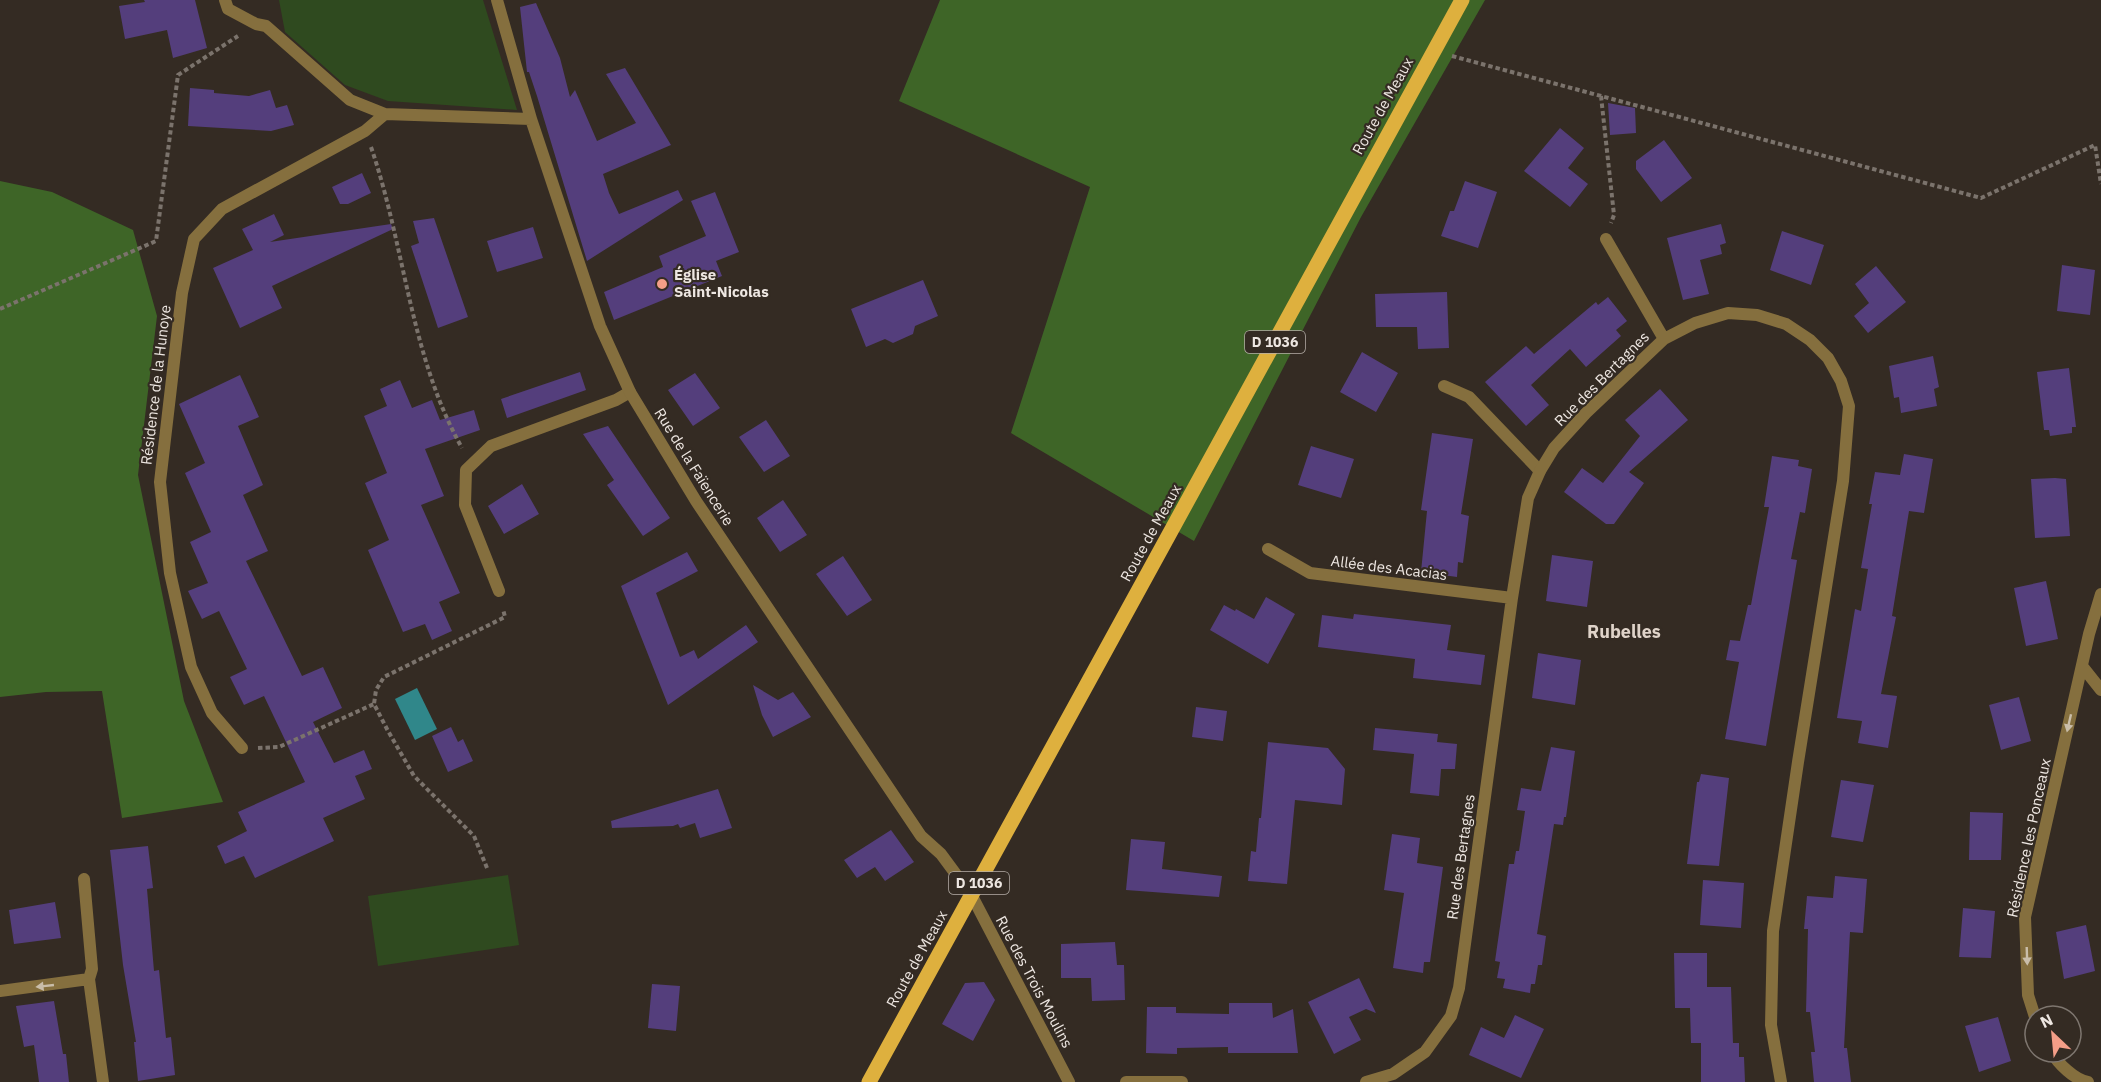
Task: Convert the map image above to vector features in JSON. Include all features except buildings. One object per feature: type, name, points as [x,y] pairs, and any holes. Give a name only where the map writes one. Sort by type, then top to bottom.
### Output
[{"type":"main road","name":"Route de Meaux","points":[[869,1082],[1462,0]]},
{"type":"street","points":[[225,0],[228,9],[256,24],[266,26],[350,100],[385,114],[531,119]]},
{"type":"street","name":"Rue de la Faïencerie","points":[[497,0],[531,119],[600,326],[630,392],[696,501],[921,837],[941,854],[972,896]]},
{"type":"street","name":"Résidence de la Hunoye","points":[[242,748],[212,713],[191,667],[170,573],[160,482],[182,293],[194,239],[222,209],[365,131],[385,114]]},
{"type":"street","points":[[1606,239],[1664,339]]},
{"type":"street","name":"Rue des Bertagnes","points":[[1366,1082],[1393,1074],[1425,1052],[1452,1016],[1459,988],[1512,598],[1528,498],[1540,471],[1554,448],[1586,413],[1664,339],[1695,322],[1728,313],[1757,315],[1786,324],[1810,340],[1828,358],[1841,381],[1849,406],[1843,481],[1799,750],[1773,931],[1771,1025],[1780,1082]]},
{"type":"street","points":[[1444,386],[1469,397],[1540,471]]},
{"type":"street","points":[[499,591],[465,505],[466,470],[491,446],[616,400],[630,392]]},
{"type":"street","name":"Allée des Acacias","points":[[1268,549],[1310,573],[1512,598]]},
{"type":"street","name":"Résidence les Ponceaux","points":[[2031,1004],[2028,995],[2025,917],[2082,666],[2101,594]]},
{"type":"street","points":[[2082,666],[2101,690]]},
{"type":"street","points":[[84,879],[92,969],[89,979],[103,1082]]},
{"type":"street","name":"Rue des Trois Moulins","points":[[972,896],[1069,1082]]},
{"type":"street","points":[[0,991],[89,979]]},
{"type":"street","points":[[2061,1064],[2082,1081],[2088,1082]]},
{"type":"street","points":[[1126,1082],[1182,1082]]},
{"type":"path","points":[[0,309],[156,241],[178,75],[256,24]]},
{"type":"path","points":[[1434,51],[1981,198],[2095,145],[2101,184]]},
{"type":"path","points":[[1601,96],[1614,215],[1606,239]]},
{"type":"path","points":[[365,131],[383,183],[421,345],[449,425],[472,465]]},
{"type":"path","points":[[487,868],[474,836],[414,776],[374,704],[376,690],[384,677],[505,617],[499,591]]},
{"type":"path","points":[[242,748],[279,747],[374,704]]},
{"type":"green space","points":[[279,0],[483,0],[517,110],[388,101],[345,85],[285,32]]},
{"type":"green space","points":[[940,0],[1485,0],[1361,217],[1194,541],[1011,433],[1090,187],[899,101]]},
{"type":"green space","points":[[0,181],[52,192],[133,230],[157,316],[138,475],[184,701],[223,802],[122,818],[102,691],[46,692],[0,697]]},
{"type":"green space","points":[[508,875],[519,945],[378,966],[368,896]]},
{"type":"water","points":[[417,688],[437,729],[415,740],[395,699]]},
{"type":"place","name":"Église Saint-Nicolas","points":[[662,284]]},
{"type":"district","name":"Rubelles","points":[[1624,632]]}]
